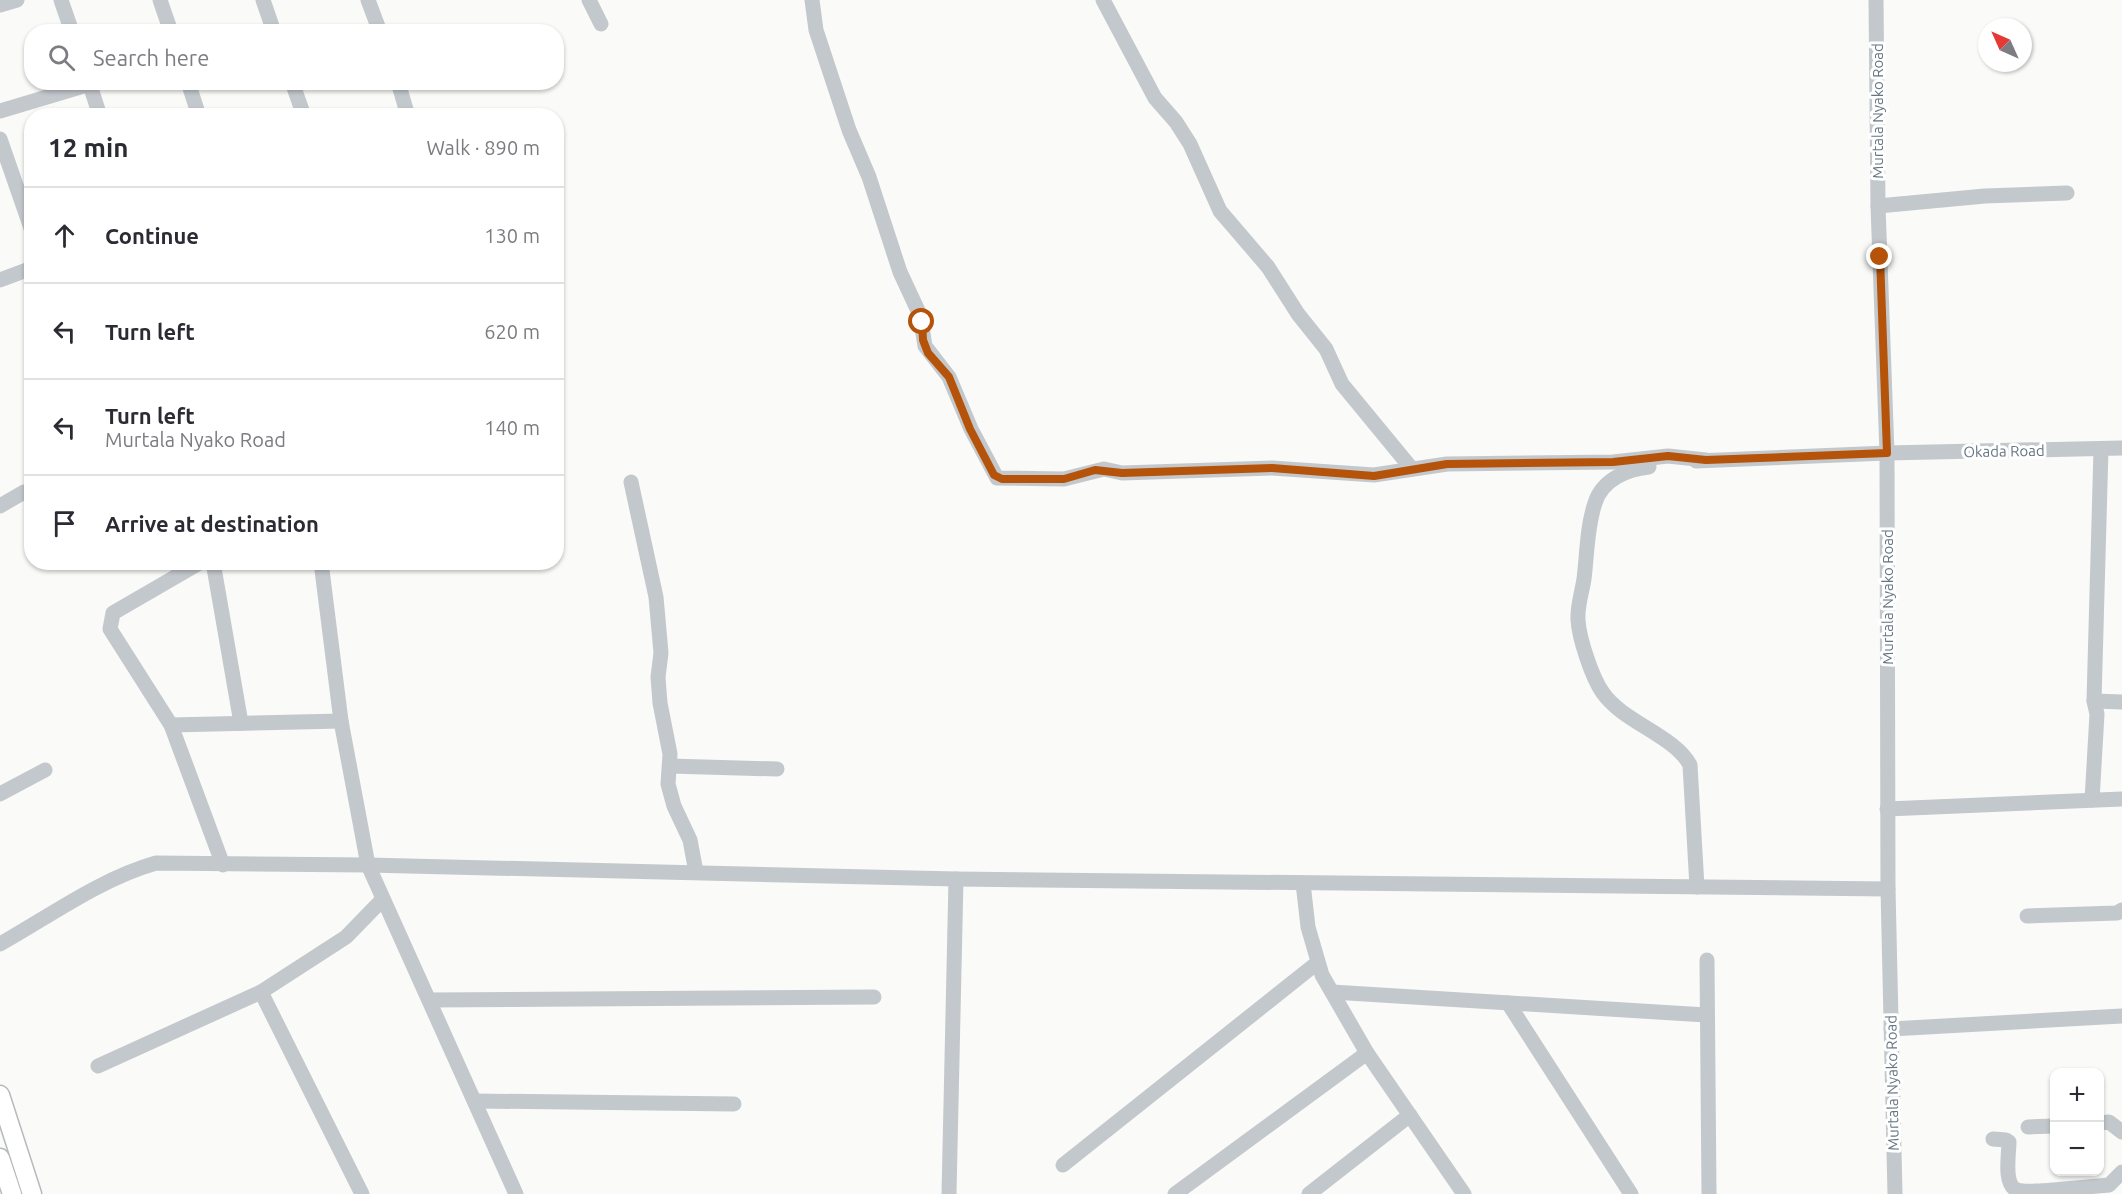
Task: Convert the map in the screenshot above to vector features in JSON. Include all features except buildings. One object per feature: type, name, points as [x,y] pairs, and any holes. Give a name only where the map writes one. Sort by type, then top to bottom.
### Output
[{"type":"main road","points":[[0,1095],[32,1194]]},
{"type":"main road","points":[[0,1158],[12,1194]]},
{"type":"street","points":[[0,5],[17,0]]},
{"type":"street","points":[[61,0],[69,24]]},
{"type":"street","points":[[160,0],[168,24]]},
{"type":"street","points":[[263,0],[271,24]]},
{"type":"street","points":[[368,0],[377,24]]},
{"type":"street","points":[[589,0],[601,24]]},
{"type":"street","points":[[812,0],[816,30],[849,130],[869,177],[900,273],[920,315],[925,346],[949,377],[970,429],[997,478],[1064,479],[1104,469],[1122,473],[1272,468],[1374,476],[1447,464],[1613,462],[1668,456],[1706,460]]},
{"type":"street","points":[[1103,0],[1155,98],[1186,138],[1220,211],[1268,267],[1298,314],[1326,349],[1342,384],[1412,469]]},
{"type":"street","name":"Murtala Nyako Road","points":[[1876,0],[1878,206],[1887,453],[1887,809],[1895,1194]]},
{"type":"street","points":[[0,111],[69,90]]},
{"type":"street","points":[[94,90],[98,108]]},
{"type":"street","points":[[191,90],[196,108]]},
{"type":"street","points":[[295,90],[301,108]]},
{"type":"street","points":[[400,90],[406,108]]},
{"type":"street","points":[[0,139],[24,208]]},
{"type":"street","points":[[1878,206],[1994,195],[2067,193]]},
{"type":"street","points":[[0,280],[24,271]]},
{"type":"street","points":[[2092,800],[2097,714],[2094,701],[2101,448]]},
{"type":"street","name":"Okada Road","points":[[1706,460],[2122,448]]},
{"type":"street","points":[[1697,887],[1690,765],[1680,752],[1612,704],[1603,693],[1588,657],[1578,620],[1595,502],[1606,485],[1635,468],[1706,460]]},
{"type":"street","points":[[631,482],[656,597],[662,653],[658,677],[670,766],[668,784],[690,840],[696,872]]},
{"type":"street","points":[[0,506],[24,492]]},
{"type":"street","points":[[187,570],[113,613],[110,629],[171,725],[223,865]]},
{"type":"street","points":[[214,570],[242,723]]},
{"type":"street","points":[[322,570],[341,721],[368,865],[516,1194]]},
{"type":"street","points":[[2094,701],[2122,702]]},
{"type":"street","points":[[171,725],[341,721]]},
{"type":"street","points":[[670,766],[777,769]]},
{"type":"street","points":[[0,794],[45,770]]},
{"type":"street","points":[[1887,809],[2122,799]]},
{"type":"street","points":[[0,944],[138,868],[156,863],[368,865],[956,879],[1888,889]]},
{"type":"street","points":[[949,1194],[956,879]]},
{"type":"street","points":[[1303,883],[1308,927],[1317,963],[1332,992],[1367,1053],[1464,1194]]},
{"type":"street","points":[[98,1066],[261,992],[346,937],[382,900]]},
{"type":"street","points":[[2027,916],[2117,914],[2122,910]]},
{"type":"street","points":[[1707,960],[1709,1194]]},
{"type":"street","points":[[1063,1165],[1317,963]]},
{"type":"street","points":[[261,992],[362,1194]]},
{"type":"street","points":[[1332,992],[1706,1016]]},
{"type":"street","points":[[429,1000],[874,997]]},
{"type":"street","points":[[1508,1003],[1631,1194]]},
{"type":"street","points":[[1891,1029],[2122,1016]]},
{"type":"street","points":[[1175,1194],[1367,1053]]},
{"type":"street","points":[[476,1101],[734,1104]]},
{"type":"street","points":[[1309,1194],[1410,1115]]},
{"type":"street","points":[[2104,1123],[2109,1122],[2122,1132]]},
{"type":"street","points":[[2028,1127],[2050,1126]]},
{"type":"street","points":[[1993,1139],[2009,1142],[2008,1179],[2011,1186],[2017,1190],[2042,1193],[2109,1185],[2122,1172]]},
{"type":"route","points":[[922,322],[923,340],[928,353],[949,377],[970,429],[994,475],[1002,479],[1064,479],[1104,469],[1122,473],[1272,468],[1374,476],[1447,464],[1613,462],[1668,456],[1706,460],[1887,453],[1880,257]]}]
